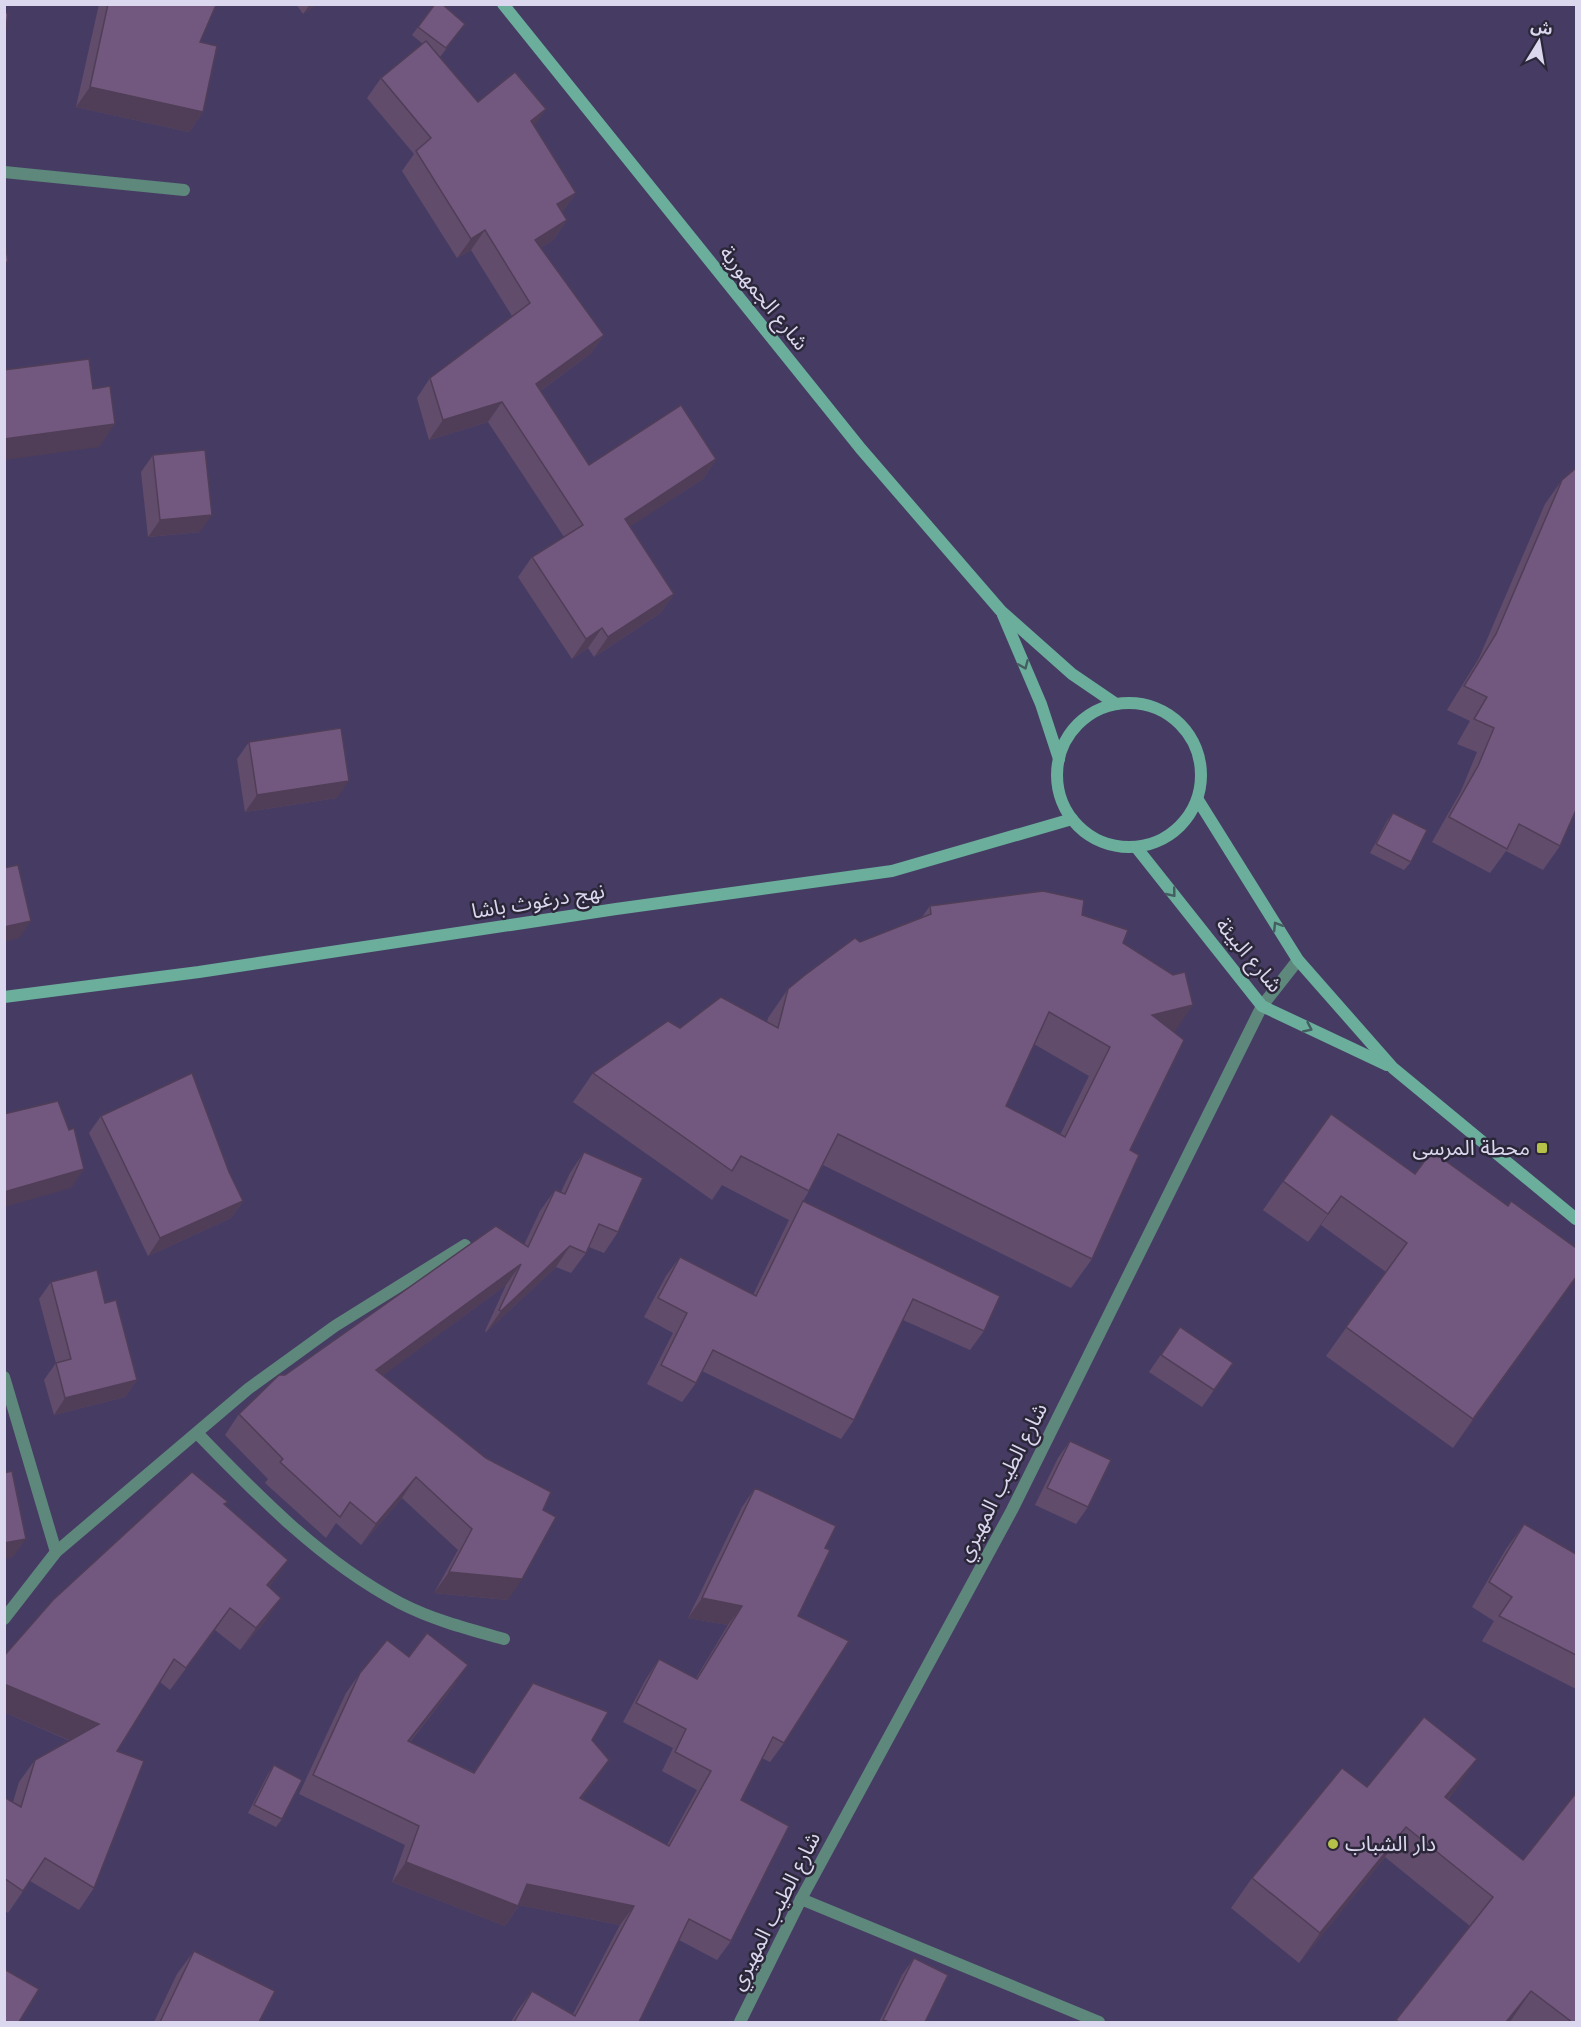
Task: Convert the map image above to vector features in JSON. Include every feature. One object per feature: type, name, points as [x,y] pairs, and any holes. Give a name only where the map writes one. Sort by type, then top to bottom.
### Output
[{"type":"main road","name":"شارع الجمهورية","points":[[503,4],[861,449],[1001,611],[1072,674],[1116,704]]},
{"type":"main road","name":"شارع الجمهورية","points":[[1001,611],[1041,704],[1059,759]]},
{"type":"main road","points":[[1116,704],[1142,704],[1165,712],[1185,728],[1195,744],[1201,762],[1202,781],[1198,800],[1188,818],[1173,833],[1155,843],[1136,847],[1112,845],[1090,836],[1072,819],[1062,801],[1057,780],[1059,759],[1066,739],[1079,723],[1096,711],[1116,704]]},
{"type":"main road","name":"شارع البيئة","points":[[1198,800],[1298,960],[1393,1068],[1576,1219]]},
{"type":"main road","name":"نهج درغوث باشا","points":[[4,997],[199,972],[616,909],[892,871],[1072,819]]},
{"type":"main road","name":"شارع البيئة","points":[[1136,847],[1262,1006],[1393,1068]]},
{"type":"street","points":[[4,172],[184,190]]},
{"type":"street","name":"شارع الطيب المهيري","points":[[740,2022],[801,1899],[1012,1510],[1262,1006],[1298,960]]},
{"type":"street","points":[[4,1619],[56,1552],[248,1389],[335,1326],[465,1245]]},
{"type":"street","points":[[4,1377],[56,1552]]},
{"type":"street","points":[[197,1433],[240,1478],[302,1533],[365,1582],[424,1614],[504,1639]]},
{"type":"street","points":[[801,1899],[1099,2022]]},
{"type":"building","points":[[108,4],[216,5],[200,42],[217,46],[203,112],[90,87]]},
{"type":"building","points":[[435,4],[442,4],[465,24],[446,48],[418,27]]},
{"type":"building","points":[[4,13],[8,13],[4,42]]},
{"type":"building","points":[[426,41],[478,102],[515,72],[546,109],[531,121],[576,193],[557,204],[567,220],[535,240],[604,335],[536,384],[589,465],[681,405],[716,459],[625,519],[674,594],[608,637],[602,628],[586,639],[532,557],[583,525],[502,402],[443,420],[430,378],[530,303],[485,230],[471,239],[416,151],[431,138],[381,78]]},
{"type":"building","points":[[4,236],[8,262],[4,262]]},
{"type":"building","points":[[89,359],[93,389],[110,386],[115,424],[4,439],[4,370]]},
{"type":"building","points":[[205,450],[212,515],[160,520],[153,455]]},
{"type":"building","points":[[1576,468],[1576,810],[1560,846],[1519,824],[1507,849],[1449,817],[1478,766],[1494,728],[1474,719],[1487,697],[1464,686],[1496,634],[1562,480]]},
{"type":"building","points":[[341,728],[349,781],[257,795],[249,742]]},
{"type":"building","points":[[1393,813],[1427,830],[1411,862],[1376,844]]},
{"type":"building","points":[[18,865],[31,921],[4,927],[4,868]]},
{"type":"building","points":[[1043,891],[1084,900],[1082,915],[1128,930],[1123,943],[1173,975],[1185,972],[1193,1005],[1152,1015],[1184,1040],[1130,1150],[1139,1155],[1092,1259],[838,1134],[809,1191],[741,1156],[732,1171],[593,1073],[668,1021],[680,1028],[721,997],[778,1028],[788,989],[805,975],[855,938],[860,942],[931,914],[930,906]],"holes":[[[1049,1012],[1110,1047],[1065,1137],[1006,1106]]]},
{"type":"building","points":[[192,1073],[229,1172],[243,1201],[160,1238],[101,1116]]},
{"type":"building","points":[[58,1101],[69,1130],[74,1128],[84,1169],[4,1192],[4,1114]]},
{"type":"building","points":[[1331,1114],[1415,1174],[1432,1151],[1508,1206],[1511,1201],[1576,1248],[1576,1277],[1473,1419],[1346,1327],[1407,1243],[1341,1196],[1328,1214],[1283,1181]]},
{"type":"building","points":[[584,1152],[643,1178],[618,1232],[599,1224],[586,1253],[570,1246],[501,1311],[499,1310],[521,1264],[376,1370],[486,1458],[551,1492],[543,1510],[556,1517],[522,1579],[449,1572],[472,1529],[416,1477],[376,1524],[350,1502],[340,1517],[280,1462],[283,1459],[239,1414],[279,1375],[285,1375],[496,1226],[528,1247],[555,1190],[565,1194]]},
{"type":"building","points":[[803,1201],[1000,1296],[984,1331],[913,1299],[854,1420],[713,1350],[696,1383],[661,1365],[687,1313],[658,1298],[680,1257],[756,1296]]},
{"type":"building","points":[[97,1270],[105,1303],[116,1300],[137,1380],[65,1398],[56,1363],[71,1359],[51,1282]]},
{"type":"building","points":[[1180,1327],[1233,1363],[1214,1390],[1161,1355]]},
{"type":"building","points":[[1070,1441],[1111,1460],[1088,1507],[1047,1488]]},
{"type":"building","points":[[12,1471],[26,1539],[4,1543],[4,1473]]},
{"type":"building","points":[[192,1472],[228,1502],[224,1504],[288,1560],[267,1585],[281,1598],[256,1628],[230,1608],[186,1668],[174,1659],[117,1751],[144,1761],[94,1888],[45,1858],[23,1891],[4,1878],[4,1797],[21,1807],[35,1760],[99,1724],[4,1684],[4,1656],[53,1600]]},
{"type":"building","points":[[755,1488],[836,1526],[825,1548],[830,1550],[798,1616],[849,1641],[784,1743],[773,1737],[741,1800],[789,1826],[731,1941],[689,1919],[639,2022],[514,2022],[532,1991],[575,2016],[634,1906],[527,1884],[518,1906],[406,1862],[419,1826],[313,1775],[360,1673],[387,1640],[409,1657],[427,1633],[468,1665],[408,1741],[474,1773],[533,1683],[608,1712],[592,1740],[609,1760],[580,1798],[669,1846],[711,1771],[675,1752],[686,1729],[636,1703],[659,1659],[697,1679],[742,1606],[702,1598]]},
{"type":"building","points":[[1524,1524],[1576,1554],[1576,1655],[1499,1616],[1512,1597],[1489,1582]]},
{"type":"building","points":[[1424,1717],[1477,1759],[1445,1797],[1523,1860],[1576,1793],[1576,2022],[1572,2022],[1531,1991],[1506,2022],[1399,2022],[1396,2020],[1493,1897],[1406,1827],[1320,1933],[1252,1878],[1342,1768],[1367,1787]]},
{"type":"building","points":[[274,1765],[302,1780],[282,1819],[254,1805]]},
{"type":"building","points":[[194,1951],[275,1991],[259,2022],[160,2022]]},
{"type":"building","points":[[914,1958],[948,1975],[925,2022],[883,2020]]},
{"type":"building","points":[[4,1969],[39,1989],[19,2022],[4,2022]]},
{"type":"place","name":"محطة المرسى","points":[[1542,1148]]},
{"type":"place","name":"دار الشباب","points":[[1333,1844]]}]
